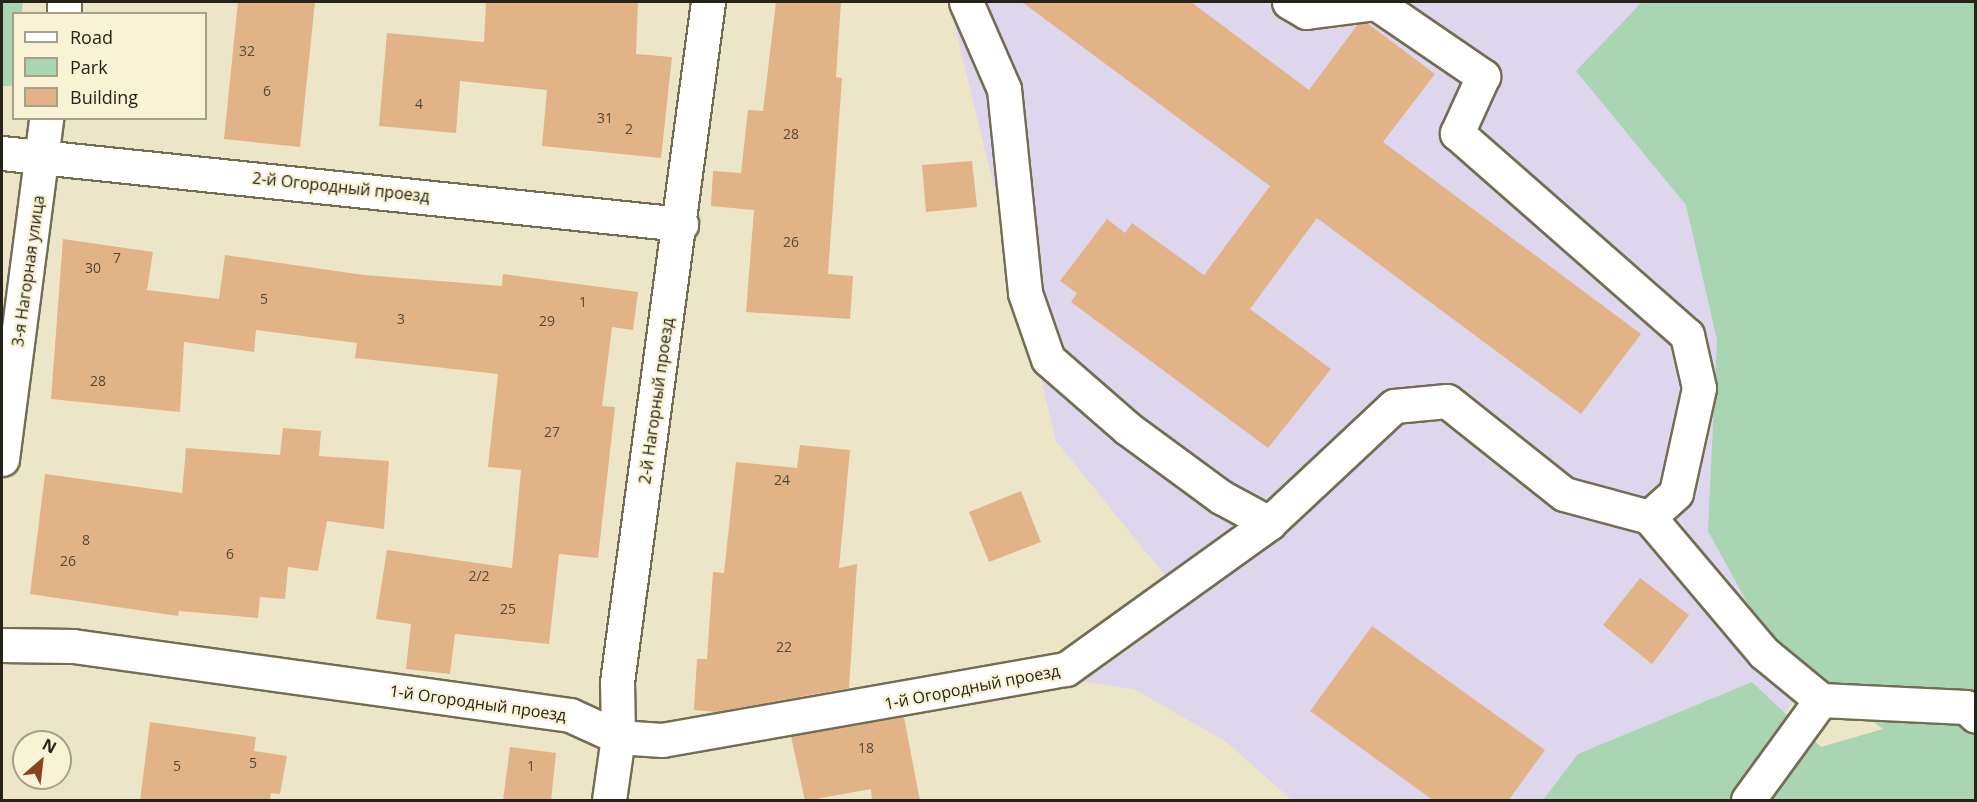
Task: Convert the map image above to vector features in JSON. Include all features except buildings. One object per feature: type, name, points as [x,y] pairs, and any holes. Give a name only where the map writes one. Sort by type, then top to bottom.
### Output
[{"type":"street","name":"2-й Нагорный проезд","points":[[609,801],[618,737],[617,682],[681,224],[708,2]]},
{"type":"street","points":[[966,2],[1004,89],[1025,293],[1048,358],[1127,428],[1221,497],[1269,523]]},
{"type":"street","points":[[1289,2],[1306,12],[1376,3],[1483,75],[1457,134],[1687,335],[1699,388],[1676,493],[1649,517],[1764,653],[1821,700],[1966,707],[1976,716]]},
{"type":"street","name":"3-я Нагорная улица","points":[[2,459],[46,120]]},
{"type":"street","name":"2-й Огородный проезд","points":[[2,153],[681,224]]},
{"type":"street","name":"1-й Огородный проезд","points":[[2,645],[73,646],[570,715],[618,737],[662,740],[1066,669],[1176,593],[1269,523],[1394,406],[1447,401],[1564,494],[1649,517]]},
{"type":"street","points":[[1748,801],[1821,700]]},
{"type":"shaded area","points":[[949,2],[1975,2],[1824,658],[1724,800],[1292,800],[1225,741],[1134,689],[1050,677],[1120,656],[1189,605],[1056,441]]},
{"type":"green space","points":[[2,2],[23,2],[22,12],[12,12],[12,86],[2,86]]},
{"type":"green space","points":[[1642,2],[1975,2],[1975,800],[1543,800],[1578,754],[1752,682],[1821,747],[1883,729],[1767,639],[1708,531],[1717,340],[1686,205],[1576,71]]}]
